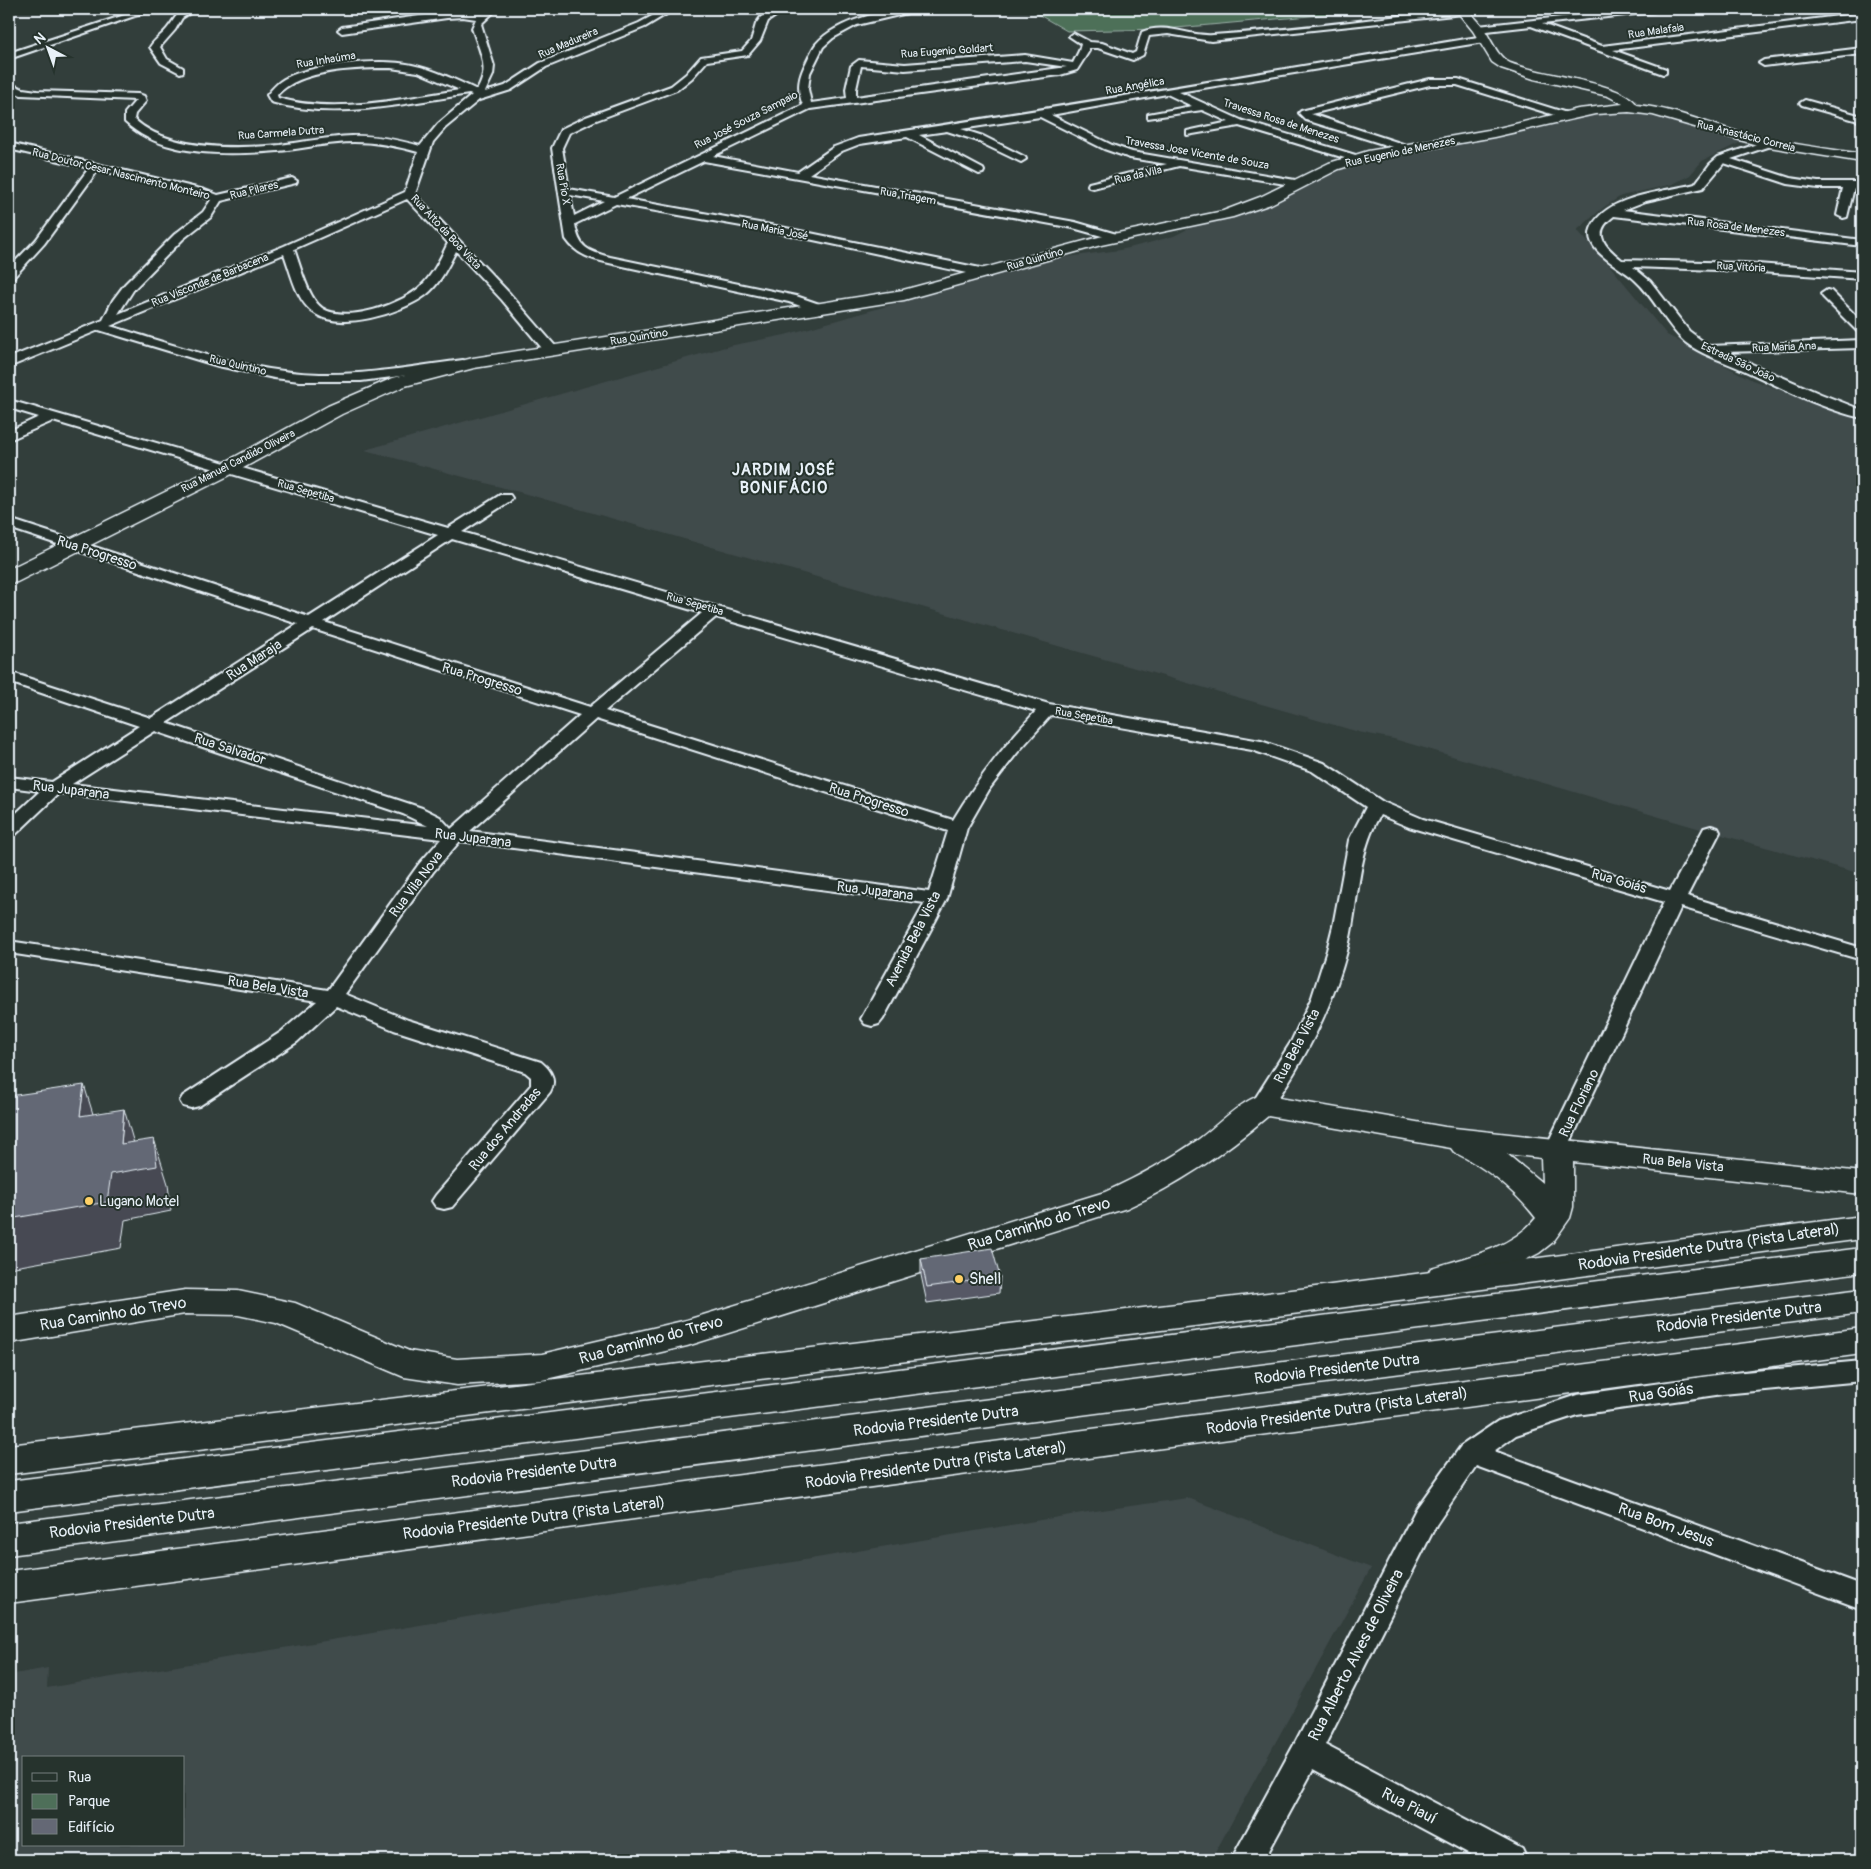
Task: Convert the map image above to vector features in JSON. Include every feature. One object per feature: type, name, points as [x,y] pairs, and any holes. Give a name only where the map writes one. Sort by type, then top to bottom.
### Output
[{"type":"main road","points":[[1462,10],[1481,34],[1496,59],[1505,65],[1539,76],[1612,92],[1627,100],[1632,108]]},
{"type":"main road","name":"Rua Eugenio de Menezes","points":[[1177,227],[1253,205],[1335,166],[1358,159],[1405,148],[1496,133],[1601,109],[1632,108]]},
{"type":"main road","name":"Rua Anastácio Correia","points":[[1632,108],[1769,143],[1862,158]]},
{"type":"main road","name":"Rua Quintino","points":[[473,363],[822,309],[904,294],[1116,237],[1177,227]]},
{"type":"main road","name":"Rua Manuel Candido Oliveira","points":[[9,577],[227,469],[369,394],[432,372],[473,363]]},
{"type":"main road","name":"Rua Bela Vista","points":[[1262,1105],[1445,1137],[1862,1183]]},
{"type":"main road","name":"Rua Caminho do Trevo","points":[[9,1330],[185,1302],[238,1303],[283,1312],[404,1364],[457,1372],[542,1368],[687,1333],[1116,1200],[1176,1170],[1235,1128],[1262,1105]]},
{"type":"main road","name":"Rua Bela Vista","points":[[1445,1137],[1480,1152],[1517,1175],[1554,1218]]},
{"type":"main road","name":"Rua Floriano","points":[[1554,1218],[1557,1208],[1556,1149]]},
{"type":"main road","points":[[1392,1289],[1462,1272],[1516,1251],[1538,1238],[1554,1218]]},
{"type":"main road","name":"Rodovia Presidente Dutra (Pista Lateral)","points":[[9,1460],[1392,1289],[1862,1227]]},
{"type":"main road","points":[[9,1496],[1862,1260]]},
{"type":"main road","name":"Rodovia Presidente Dutra","points":[[9,1539],[1862,1302]]},
{"type":"main road","name":"Rodovia Presidente Dutra (Pista Lateral)","points":[[9,1586],[612,1508],[1862,1341]]},
{"type":"street","points":[[9,56],[151,9]]},
{"type":"street","points":[[180,70],[164,61],[154,47],[156,43],[170,32],[179,15],[192,9]]},
{"type":"street","points":[[342,30],[397,19],[458,11],[482,17],[493,9]]},
{"type":"street","name":"Rua Madureira","points":[[474,95],[508,88],[533,71],[556,59],[671,9]]},
{"type":"street","name":"Rua Pio X","points":[[782,9],[762,20],[758,36],[747,51],[736,55],[704,59],[683,82],[669,90],[590,119],[566,131],[557,148],[572,239],[576,246],[595,256],[792,300],[822,309]]},
{"type":"street","name":"Rua José Souza Sampaio","points":[[570,222],[808,106],[802,90],[802,82],[820,45],[843,28],[856,22],[920,9]]},
{"type":"street","name":"Rua Angélica","points":[[798,176],[846,145],[907,133],[1041,114],[1170,92],[1531,23],[1654,9]]},
{"type":"street","points":[[1074,36],[1088,45],[1099,45],[1133,57],[1140,54],[1145,34],[1154,30],[1211,38],[1462,10]]},
{"type":"street","name":"Rua Malafaia","points":[[1601,50],[1862,16]]},
{"type":"street","name":"Rua Alto da Boa Vista","points":[[482,17],[477,22],[476,29],[488,54],[490,68],[486,84],[428,140],[423,150],[416,182],[409,194],[506,296],[551,350]]},
{"type":"street","points":[[1531,23],[1663,71]]},
{"type":"street","points":[[808,106],[1060,72],[1074,68],[1084,51],[1084,46],[1088,45]]},
{"type":"street","points":[[698,66],[695,62],[707,49]]},
{"type":"street","points":[[1764,63],[1862,51]]},
{"type":"street","points":[[19,63],[24,57],[24,52]]},
{"type":"street","name":"Rua Eugenio Goldart","points":[[852,99],[850,87],[857,73],[856,66],[859,63],[905,67],[1025,58],[1056,61],[1076,66]]},
{"type":"street","name":"Rua Inhaúma","points":[[392,65],[412,68],[474,95],[332,107],[292,106],[274,100],[272,95],[288,81],[306,75],[392,65]]},
{"type":"street","points":[[1405,148],[1309,118],[1304,113],[1430,82],[1447,81],[1458,82],[1567,116]]},
{"type":"street","name":"Rua Carmela Dutra","points":[[9,86],[22,92],[38,94],[141,98],[141,102],[130,112],[129,120],[133,126],[143,134],[176,144],[259,149],[362,139],[402,144],[423,150]]},
{"type":"street","name":"Travessa Rosa de Menezes","points":[[1170,92],[1239,123],[1358,159]]},
{"type":"street","points":[[1805,103],[1862,120]]},
{"type":"street","points":[[1151,116],[1202,107]]},
{"type":"street","name":"Travessa Jose Vicente de Souza","points":[[1041,114],[1118,151],[1297,183]]},
{"type":"street","points":[[1191,133],[1239,123]]},
{"type":"street","points":[[946,128],[979,138],[1020,159]]},
{"type":"street","points":[[907,133],[979,170]]},
{"type":"street","points":[[1722,159],[1769,143]]},
{"type":"street","name":"Rua Doutor Cesar Nascimento Monteiro","points":[[9,146],[201,192],[217,199],[209,213],[180,235],[159,259],[128,287],[103,324]]},
{"type":"street","name":"Rua Triagem","points":[[700,157],[1075,225],[1116,237]]},
{"type":"street","points":[[1722,159],[1788,181],[1818,185],[1862,185]]},
{"type":"street","name":"Estrada São João","points":[[1722,159],[1714,166],[1707,180],[1699,186],[1626,204],[1611,212],[1597,227],[1594,234],[1596,241],[1601,248],[1636,274],[1691,340],[1706,349],[1807,394],[1862,414]]},
{"type":"street","name":"Rua da Vila","points":[[1093,185],[1183,164]]},
{"type":"street","points":[[9,275],[40,242],[95,167]]},
{"type":"street","name":"Rua Pilares","points":[[217,199],[292,181]]},
{"type":"street","points":[[1843,215],[1849,185]]},
{"type":"street","name":"Rua Maria José","points":[[564,191],[776,230],[986,273]]},
{"type":"street","name":"Rua Visconde de Barbacena","points":[[9,363],[288,248],[409,194]]},
{"type":"street","name":"Rua Rosa de Menezes","points":[[1611,212],[1862,243]]},
{"type":"street","points":[[288,248],[306,294],[316,309],[325,315],[344,317],[387,310],[421,293],[440,270],[455,241]]},
{"type":"street","name":"Rua Vitória","points":[[1620,263],[1745,267],[1862,275]]},
{"type":"street","points":[[1827,294],[1862,329]]},
{"type":"street","name":"Rua Quintino","points":[[103,324],[226,364],[300,377],[374,375],[473,363]]},
{"type":"street","name":"Rua Maria Ana","points":[[1706,349],[1862,344]]},
{"type":"street","name":"Rua Sepetiba","points":[[9,404],[1047,709],[1176,733],[1255,745],[1318,767],[1376,806]]},
{"type":"street","points":[[9,436],[51,417]]},
{"type":"street","name":"Rua Maraja","points":[[9,830],[54,788],[506,498]]},
{"type":"street","name":"Rua Progresso","points":[[9,523],[71,545],[594,714],[958,828]]},
{"type":"street","name":"Rua Vila Nova","points":[[191,1102],[289,1037],[333,997],[448,835],[594,714],[715,610]]},
{"type":"street","name":"Rua Salvador","points":[[9,677],[156,724],[418,813],[434,820],[448,835]]},
{"type":"street","name":"Avenida Bela Vista","points":[[872,1019],[937,899],[958,828],[982,787],[1047,709]]},
{"type":"street","name":"Rua Juparana","points":[[9,782],[448,835],[937,899]]},
{"type":"street","name":"Rua Goiás","points":[[1376,806],[1416,823],[1862,954]]},
{"type":"street","name":"Rua Bela Vista","points":[[1262,1105],[1285,1074],[1311,1025],[1327,986],[1343,926],[1358,840],[1376,806]]},
{"type":"street","name":"Rua Floriano","points":[[1556,1149],[1676,898],[1711,832]]},
{"type":"street","name":"Rua Bela Vista","points":[[9,947],[333,997],[401,1025],[519,1061]]},
{"type":"street","name":"Rua dos Andradas","points":[[444,1201],[542,1087],[543,1079],[541,1073],[533,1066],[519,1061]]},
{"type":"street","name":"Rua Goiás","points":[[1470,1453],[1507,1428],[1577,1405],[1723,1384],[1862,1371]]},
{"type":"street","name":"Rua Bom Jesus","points":[[1470,1453],[1862,1597]]},
{"type":"street","name":"Rua Alberto Alves de Oliveira","points":[[1247,1860],[1307,1751],[1426,1517],[1470,1453]]},
{"type":"street","name":"Rua Piauí","points":[[1307,1751],[1511,1860]]},
{"type":"shaded area","points":[[1612,111],[1635,113],[1661,119],[1735,138],[1745,143],[1739,143],[1702,161],[1690,175],[1673,184],[1621,196],[1604,207],[1577,230],[1610,266],[1667,335],[1752,380],[1862,420],[1862,874],[1394,739],[1359,732],[530,495],[365,450],[729,346],[785,335],[1052,259],[1120,250],[1174,236],[1190,228],[1271,205],[1330,172],[1367,160],[1402,152],[1506,136]]},
{"type":"shaded area","points":[[1188,1498],[1371,1568],[1211,1860],[9,1860],[9,1675],[48,1668],[47,1688],[1088,1512]]},
{"type":"green space","points":[[1029,9],[1388,9],[1165,29],[1067,31]]},
{"type":"building","points":[[84,1085],[80,1116],[124,1109],[121,1144],[154,1139],[157,1166],[111,1174],[107,1202],[9,1219],[9,1096]]},
{"type":"building","points":[[992,1248],[1000,1277],[927,1287],[921,1259]]},
{"type":"place","name":"Lugano Motel","points":[[89,1201]]},
{"type":"place","name":"Shell","points":[[959,1279]]},
{"type":"district","name":"JARDIM JOSÉ BONIFÁCIO","points":[[784,479]]}]
